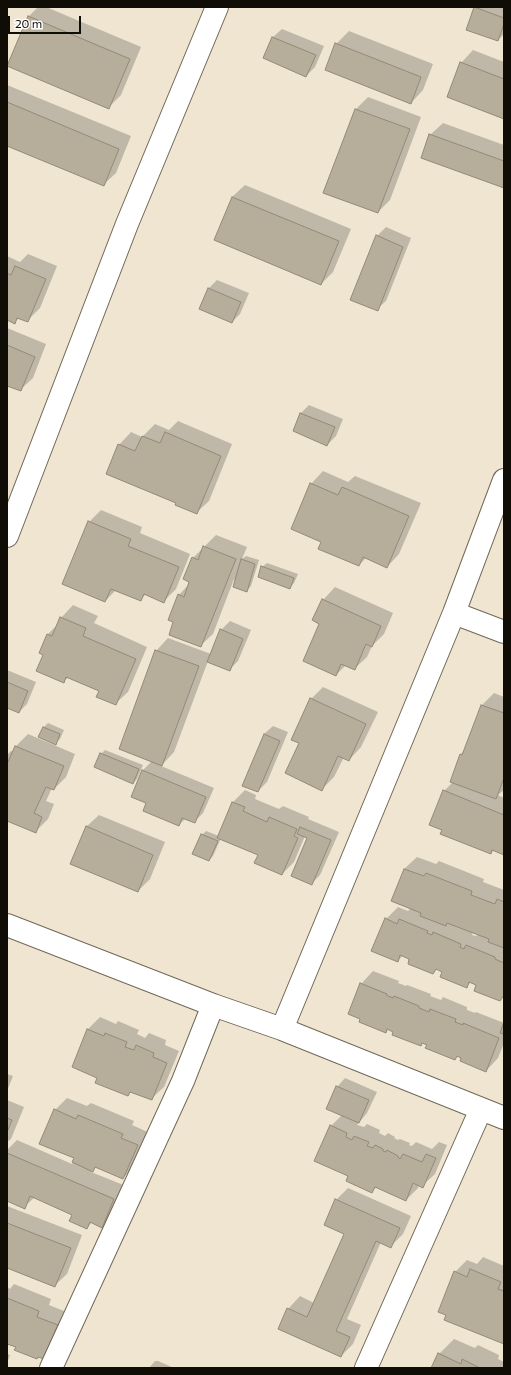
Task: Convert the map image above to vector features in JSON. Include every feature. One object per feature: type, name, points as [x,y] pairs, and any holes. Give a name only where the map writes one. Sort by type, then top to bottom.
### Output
[{"type":"street","points":[[7,536],[127,224],[217,7]]},
{"type":"street","points":[[282,1029],[454,613],[504,480]]},
{"type":"street","points":[[454,613],[504,632]]},
{"type":"street","points":[[7,925],[213,1005],[282,1029],[504,1118]]},
{"type":"street","points":[[51,1368],[183,1081],[213,1005]]},
{"type":"street","points":[[366,1368],[482,1109]]},
{"type":"building","points":[[474,7],[504,18],[504,24],[498,41],[466,30]]},
{"type":"building","points":[[28,16],[130,59],[109,109],[7,66]]},
{"type":"building","points":[[272,37],[316,55],[306,77],[263,58]]},
{"type":"building","points":[[335,43],[421,77],[411,104],[325,70]]},
{"type":"building","points":[[460,62],[504,79],[504,119],[447,97]]},
{"type":"building","points":[[7,102],[119,149],[104,186],[7,146]]},
{"type":"building","points":[[355,109],[410,129],[378,213],[323,193]]},
{"type":"building","points":[[429,134],[504,161],[504,188],[421,158]]},
{"type":"building","points":[[232,197],[339,241],[321,285],[214,240]]},
{"type":"building","points":[[376,235],[403,247],[378,311],[350,300]]},
{"type":"building","points":[[15,266],[46,279],[28,322],[17,318],[15,324],[7,320],[7,273],[11,275]]},
{"type":"building","points":[[208,288],[241,302],[232,323],[199,309]]},
{"type":"building","points":[[7,345],[35,357],[21,391],[7,386]]},
{"type":"building","points":[[300,413],[335,427],[327,446],[293,431]]},
{"type":"building","points":[[165,432],[221,456],[197,514],[175,505],[176,503],[106,474],[118,444],[135,451],[142,436],[160,443]]},
{"type":"building","points":[[310,483],[338,495],[342,487],[409,516],[387,568],[363,557],[359,566],[318,549],[321,542],[291,529]]},
{"type":"building","points":[[88,521],[131,539],[128,546],[179,567],[164,603],[144,594],[141,601],[111,589],[105,602],[62,584]]},
{"type":"building","points":[[203,546],[236,559],[201,647],[169,635],[173,622],[168,620],[178,594],[184,597],[189,582],[183,579],[192,557],[198,560]]},
{"type":"building","points":[[241,559],[255,564],[247,592],[233,587]]},
{"type":"building","points":[[261,566],[294,578],[290,589],[258,577]]},
{"type":"building","points":[[322,599],[381,626],[372,647],[366,644],[355,670],[341,664],[336,676],[303,661],[319,624],[312,620]]},
{"type":"building","points":[[60,617],[86,628],[83,636],[136,659],[116,705],[96,697],[99,691],[66,677],[64,683],[36,671],[43,655],[39,653],[47,634],[52,636]]},
{"type":"building","points":[[220,629],[243,639],[230,671],[207,662]]},
{"type":"building","points":[[155,650],[199,666],[162,766],[119,749]]},
{"type":"building","points":[[7,682],[28,691],[19,713],[7,708]]},
{"type":"building","points":[[310,698],[366,724],[349,761],[338,756],[322,791],[285,773],[299,743],[291,740]]},
{"type":"building","points":[[481,705],[504,713],[504,778],[496,799],[450,782]]},
{"type":"building","points":[[43,727],[60,734],[56,745],[38,737]]},
{"type":"building","points":[[264,734],[280,741],[258,792],[242,786]]},
{"type":"building","points":[[15,746],[64,766],[54,790],[46,787],[34,813],[42,817],[36,833],[7,821],[7,764]]},
{"type":"building","points":[[100,753],[139,769],[133,784],[94,767]]},
{"type":"building","points":[[142,770],[206,797],[195,823],[182,818],[179,826],[143,811],[146,803],[131,797]]},
{"type":"building","points":[[443,790],[504,815],[504,855],[492,850],[491,854],[440,834],[442,830],[429,825]]},
{"type":"building","points":[[232,802],[245,807],[243,811],[267,822],[269,817],[297,829],[294,836],[298,838],[282,875],[254,863],[258,855],[217,838]]},
{"type":"building","points":[[86,826],[153,855],[138,892],[70,864]]},
{"type":"building","points":[[300,827],[331,840],[312,885],[291,876],[307,838],[297,834]]},
{"type":"building","points":[[201,834],[218,841],[209,861],[192,854]]},
{"type":"building","points":[[404,869],[424,876],[426,873],[472,891],[471,895],[495,904],[497,899],[504,902],[504,948],[488,942],[489,939],[447,923],[446,926],[420,916],[421,913],[391,901]]},
{"type":"building","points":[[385,918],[397,924],[399,919],[428,931],[427,933],[432,935],[433,932],[461,944],[460,947],[464,949],[466,945],[495,957],[495,959],[504,963],[504,995],[500,1001],[474,991],[476,985],[469,982],[467,988],[440,977],[442,972],[436,969],[433,974],[408,964],[409,959],[400,955],[398,962],[371,951]]},
{"type":"building","points":[[360,983],[393,998],[394,996],[419,1006],[419,1008],[429,1012],[430,1009],[456,1019],[455,1022],[463,1025],[463,1023],[499,1038],[486,1072],[460,1061],[461,1058],[457,1056],[455,1060],[425,1048],[427,1045],[422,1043],[421,1046],[392,1035],[393,1032],[387,1029],[386,1033],[359,1022],[360,1019],[348,1014]]},
{"type":"building","points":[[504,1022],[504,1034],[500,1033]]},
{"type":"building","points":[[87,1029],[104,1036],[105,1033],[127,1042],[125,1047],[134,1050],[136,1045],[154,1053],[153,1057],[167,1063],[152,1100],[130,1092],[128,1096],[95,1083],[97,1078],[72,1067]]},
{"type":"building","points":[[336,1086],[369,1100],[359,1123],[326,1109]]},
{"type":"building","points":[[54,1109],[76,1119],[78,1115],[123,1134],[121,1138],[138,1145],[123,1179],[95,1167],[93,1172],[72,1162],[74,1158],[39,1144]]},
{"type":"building","points":[[7,1118],[12,1120],[7,1132]]},
{"type":"building","points":[[330,1125],[347,1133],[346,1137],[352,1140],[354,1136],[369,1142],[367,1146],[373,1148],[375,1145],[383,1149],[383,1151],[386,1152],[387,1150],[398,1156],[400,1159],[403,1154],[422,1162],[426,1154],[436,1158],[423,1188],[413,1183],[406,1201],[375,1187],[372,1193],[346,1181],[348,1176],[314,1161]]},
{"type":"building","points":[[7,1153],[114,1199],[102,1228],[90,1222],[87,1229],[69,1221],[72,1215],[30,1196],[25,1209],[7,1201]]},
{"type":"building","points":[[335,1199],[400,1228],[391,1248],[376,1241],[336,1331],[350,1337],[341,1357],[278,1329],[287,1308],[307,1317],[344,1234],[324,1225]]},
{"type":"building","points":[[7,1223],[71,1248],[55,1287],[7,1268]]},
{"type":"building","points":[[470,1269],[501,1282],[498,1289],[504,1291],[504,1344],[444,1320],[446,1315],[438,1312],[454,1271],[467,1277]]},
{"type":"building","points":[[7,1298],[39,1311],[37,1317],[58,1325],[44,1359],[38,1357],[37,1359],[14,1350],[16,1347],[7,1344]]},
{"type":"building","points":[[438,1353],[461,1364],[462,1359],[480,1368],[431,1368]]}]
